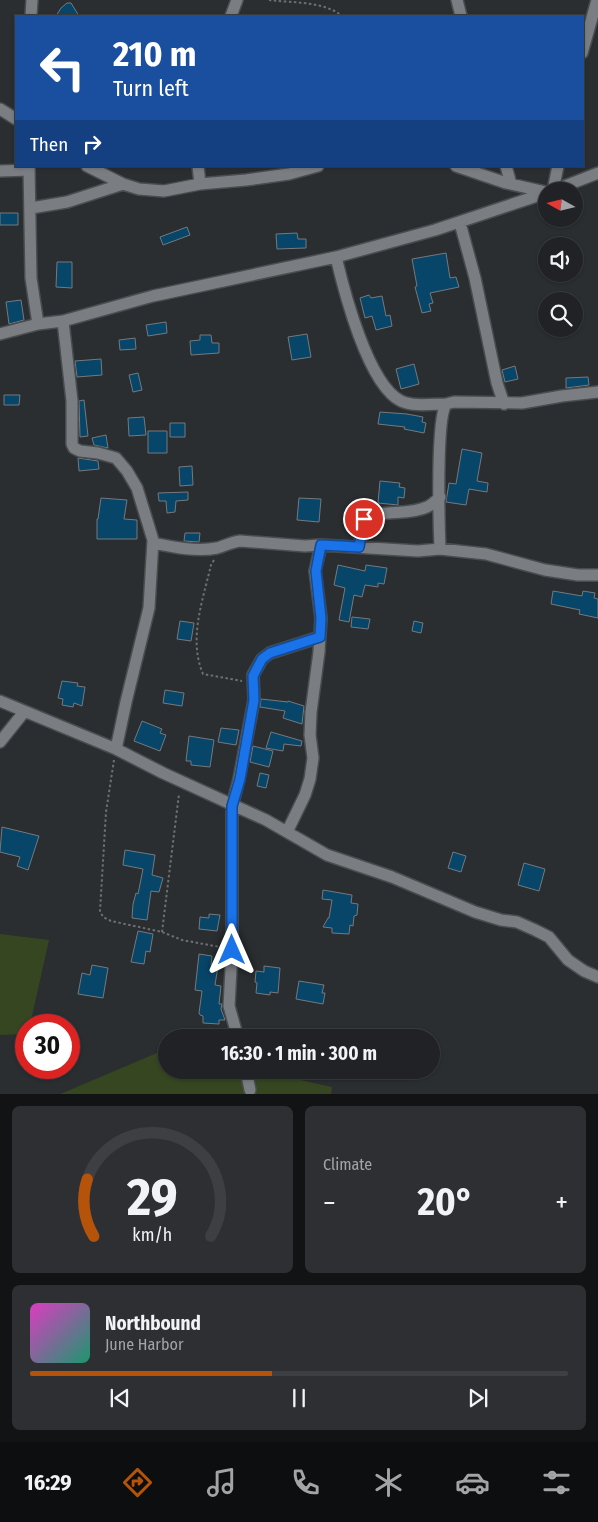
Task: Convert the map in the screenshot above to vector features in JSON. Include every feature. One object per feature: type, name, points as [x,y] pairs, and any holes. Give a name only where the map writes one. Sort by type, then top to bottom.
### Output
[{"type":"street","points":[[31,15],[32,0]]},
{"type":"street","points":[[232,15],[237,0]]},
{"type":"street","points":[[456,0],[461,15]]},
{"type":"street","points":[[584,46],[598,0]]},
{"type":"street","points":[[0,109],[15,118]]},
{"type":"street","points":[[89,167],[122,184],[139,189],[164,191],[200,184],[289,174],[314,167]]},
{"type":"street","points":[[198,167],[200,184]]},
{"type":"street","points":[[459,167],[511,184],[538,190]]},
{"type":"street","points":[[506,167],[511,184]]},
{"type":"street","points":[[552,182],[558,167]]},
{"type":"street","points":[[0,171],[29,168],[31,182],[31,278],[38,324]]},
{"type":"street","points":[[575,182],[598,173]]},
{"type":"street","points":[[30,208],[66,202],[122,184]]},
{"type":"street","points":[[0,334],[38,324],[63,321],[153,296],[336,257],[460,222],[538,196]]},
{"type":"street","points":[[460,222],[475,278],[497,383],[504,404]]},
{"type":"street","points":[[336,257],[353,320],[368,356],[382,382],[401,401],[412,404],[446,404],[454,402],[504,404],[598,392]]},
{"type":"street","points":[[63,321],[72,401],[72,444],[74,448],[80,451],[116,458],[127,471],[137,488],[153,543],[149,608],[116,749]]},
{"type":"street","points":[[440,550],[440,443],[446,404]]},
{"type":"street","points":[[359,547],[364,519],[384,512],[418,510],[429,506],[440,497]]},
{"type":"street","points":[[153,543],[178,548],[206,549],[220,548],[230,542],[240,541],[305,546],[321,545],[418,551],[440,550],[486,554],[545,570],[578,575],[598,575]]},
{"type":"street","points":[[287,832],[305,795],[310,779],[313,758],[310,735],[311,712],[321,618],[316,571],[321,545]]},
{"type":"street","points":[[235,1029],[229,1006],[232,950],[232,806],[240,779],[254,700],[253,676],[262,659],[270,653],[320,637]]},
{"type":"street","points":[[0,701],[116,749],[180,782],[266,820],[327,854],[392,877],[475,912],[501,920],[518,922],[536,930],[549,937],[568,960],[584,971],[598,977]]},
{"type":"street","points":[[0,742],[24,712]]},
{"type":"street","points":[[248,1079],[250,1090]]},
{"type":"path","points":[[270,0],[311,5],[334,10],[341,15]]},
{"type":"path","points":[[220,548],[211,565],[198,620],[196,648],[199,666],[203,674],[254,684]]},
{"type":"path","points":[[116,749],[106,812],[100,911],[104,917],[111,921],[162,932],[182,940],[232,950]]},
{"type":"path","points":[[162,932],[180,782]]},
{"type":"green space","points":[[0,934],[49,940],[32,1014],[15,1014],[15,1034],[0,1035]]},
{"type":"green space","points":[[158,1053],[158,1079],[295,1079],[332,1087],[331,1094],[60,1094]]},
{"type":"building","points":[[67,3],[71,3],[78,15],[57,15]]},
{"type":"building","points":[[0,213],[18,213],[18,225],[0,225]]},
{"type":"building","points":[[187,227],[190,235],[163,245],[160,237]]},
{"type":"building","points":[[297,233],[298,239],[306,239],[306,248],[277,249],[276,234]]},
{"type":"building","points":[[446,253],[450,278],[456,277],[459,287],[430,293],[433,303],[429,304],[431,311],[422,313],[415,287],[417,286],[412,259]]},
{"type":"building","points":[[57,262],[72,262],[72,288],[56,287]]},
{"type":"building","points":[[369,295],[371,298],[382,296],[386,316],[390,315],[392,326],[376,330],[372,316],[365,318],[360,298]]},
{"type":"building","points":[[21,300],[24,320],[9,324],[6,302]]},
{"type":"building","points":[[166,322],[167,333],[148,336],[146,325]]},
{"type":"building","points":[[307,334],[311,357],[292,360],[288,337]]},
{"type":"building","points":[[200,335],[211,335],[212,343],[219,343],[219,353],[191,355],[190,341],[200,340]]},
{"type":"building","points":[[135,338],[136,349],[120,350],[119,340]]},
{"type":"building","points":[[101,359],[102,375],[77,377],[75,361]]},
{"type":"building","points":[[414,364],[419,384],[401,389],[396,369]]},
{"type":"building","points":[[515,366],[518,379],[505,382],[502,370]]},
{"type":"building","points":[[138,373],[142,390],[133,392],[129,375]]},
{"type":"building","points":[[588,377],[589,385],[566,388],[566,378]]},
{"type":"building","points":[[4,395],[20,395],[19,405],[4,405]]},
{"type":"building","points":[[84,400],[88,436],[80,437],[79,401]]},
{"type":"building","points":[[380,412],[423,417],[422,422],[426,423],[424,433],[404,429],[405,427],[378,424]]},
{"type":"building","points":[[144,417],[146,435],[129,436],[128,418]]},
{"type":"building","points":[[170,423],[185,423],[185,437],[170,437]]},
{"type":"building","points":[[148,431],[167,431],[167,453],[148,453]]},
{"type":"building","points":[[106,435],[108,448],[94,445],[92,438]]},
{"type":"building","points":[[462,449],[482,453],[477,481],[488,483],[487,492],[469,489],[466,505],[446,502],[449,483],[456,484]]},
{"type":"building","points":[[78,458],[98,461],[99,469],[79,471]]},
{"type":"building","points":[[192,466],[193,485],[180,486],[179,467]]},
{"type":"building","points":[[380,481],[400,483],[399,487],[405,488],[404,498],[398,497],[398,505],[378,503]]},
{"type":"building","points":[[188,492],[188,500],[176,501],[175,512],[167,513],[166,501],[159,501],[158,493]]},
{"type":"building","points":[[101,498],[127,500],[124,519],[137,520],[137,539],[97,539],[97,519]]},
{"type":"building","points":[[299,498],[321,499],[319,522],[297,520]]},
{"type":"building","points":[[185,533],[200,533],[199,542],[184,541]]},
{"type":"building","points":[[338,565],[365,571],[366,565],[387,568],[384,584],[378,583],[378,587],[365,585],[362,597],[354,595],[349,622],[339,620],[345,588],[334,585]]},
{"type":"building","points":[[553,591],[582,596],[583,591],[595,593],[594,598],[598,599],[598,618],[579,614],[580,610],[551,604]]},
{"type":"building","points":[[352,617],[370,619],[368,629],[351,627]]},
{"type":"building","points":[[180,621],[194,623],[191,641],[177,639]]},
{"type":"building","points":[[414,621],[423,623],[421,633],[412,631]]},
{"type":"building","points":[[62,681],[78,683],[77,686],[85,687],[82,706],[74,703],[73,707],[62,705],[63,699],[58,698]]},
{"type":"building","points":[[165,690],[184,693],[182,706],[163,703]]},
{"type":"building","points":[[261,699],[288,701],[304,706],[302,724],[283,718],[285,711],[260,707]]},
{"type":"building","points":[[142,721],[162,729],[160,733],[166,735],[160,751],[134,741]]},
{"type":"building","points":[[221,728],[239,730],[236,745],[218,742]]},
{"type":"building","points":[[271,732],[302,741],[301,746],[284,744],[283,751],[266,748]]},
{"type":"building","points":[[189,736],[214,740],[210,767],[191,765],[191,761],[186,761]]},
{"type":"building","points":[[253,746],[273,751],[269,767],[250,762]]},
{"type":"building","points":[[260,773],[269,775],[266,788],[257,786]]},
{"type":"building","points":[[2,827],[39,836],[28,870],[17,866],[20,857],[0,852]]},
{"type":"building","points":[[125,850],[155,855],[152,875],[163,878],[159,892],[151,891],[147,920],[132,918],[133,904],[136,893],[138,894],[143,869],[123,865]]},
{"type":"building","points":[[453,852],[466,856],[461,872],[448,868]]},
{"type":"building","points":[[524,863],[545,869],[539,891],[518,885]]},
{"type":"building","points":[[323,890],[352,895],[351,903],[358,904],[357,915],[354,916],[353,926],[350,925],[349,934],[332,933],[332,928],[323,927],[329,918],[332,900],[322,899]]},
{"type":"building","points":[[209,914],[220,915],[217,931],[199,929],[200,917],[209,918]]},
{"type":"building","points":[[138,931],[153,934],[150,952],[146,951],[144,964],[131,962]]},
{"type":"building","points":[[199,954],[212,956],[211,965],[218,966],[215,985],[221,986],[219,1004],[222,1004],[221,1009],[225,1020],[219,1020],[219,1024],[203,1023],[203,1016],[199,1013],[202,991],[195,990]]},
{"type":"building","points":[[92,965],[108,968],[103,998],[78,994],[82,973],[90,975]]},
{"type":"building","points":[[264,966],[280,968],[278,993],[270,992],[270,995],[256,993],[256,971],[264,972]]},
{"type":"building","points":[[299,981],[324,985],[322,993],[325,993],[323,1004],[296,999]]},
{"type":"route","points":[[232,950],[232,806],[240,779],[254,700],[253,676],[262,659],[270,653],[320,637],[321,618],[316,571],[321,545],[359,547],[364,519]]}]
